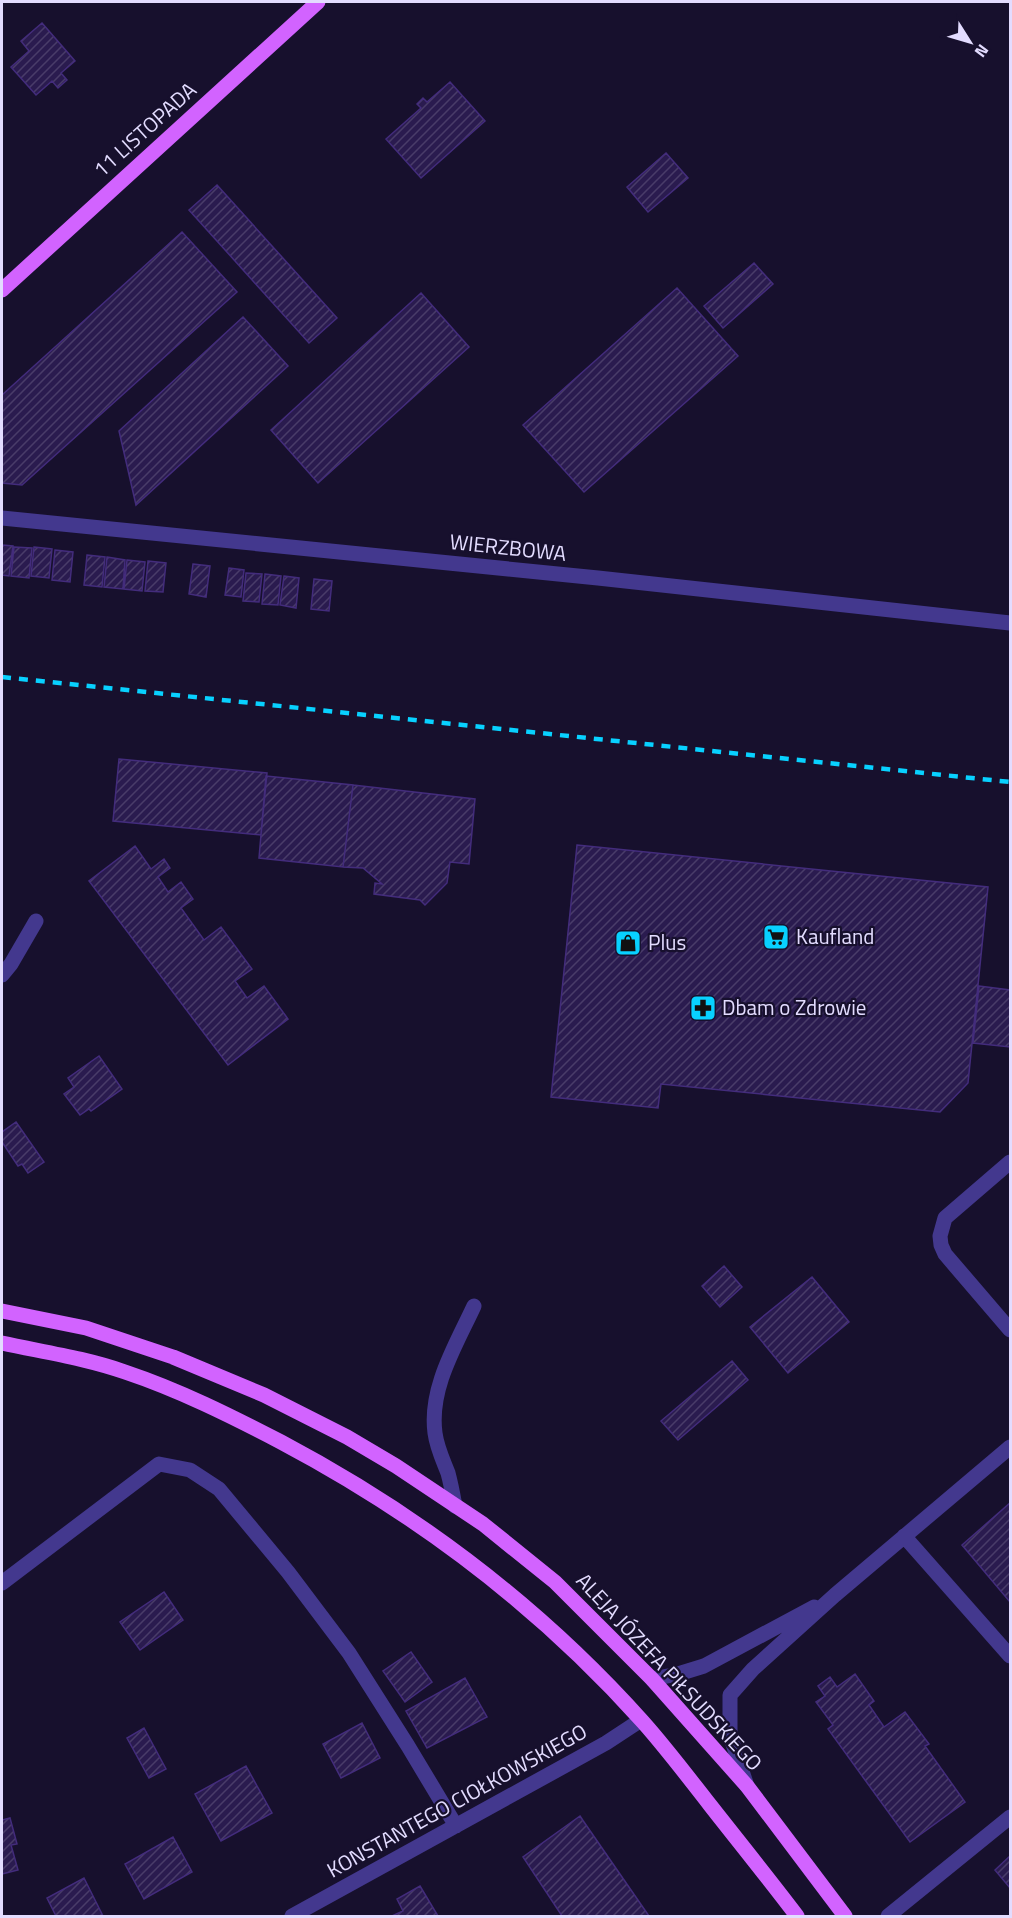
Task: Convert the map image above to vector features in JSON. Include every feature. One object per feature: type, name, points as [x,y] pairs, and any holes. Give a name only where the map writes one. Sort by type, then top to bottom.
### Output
[{"type":"main road","name":"11 LISTOPADA","points":[[2,290],[318,2]]},
{"type":"main road","name":"ALEJA JÓZEFA PIŁSUDSKIEGO","points":[[2,1311],[96,1331],[173,1357],[236,1383],[306,1414],[347,1437],[396,1466],[455,1506],[524,1556],[555,1582],[652,1678],[747,1786],[845,1917]]},
{"type":"main road","points":[[2,1343],[93,1363],[167,1388],[262,1432],[357,1485],[455,1550],[558,1637],[641,1720],[797,1917]]},
{"type":"street","name":"WIERZBOWA","points":[[2,518],[598,578],[1011,623]]},
{"type":"street","points":[[2,975],[36,921]]},
{"type":"street","points":[[1011,1162],[945,1218],[940,1236],[945,1254],[1011,1330]]},
{"type":"street","points":[[455,1506],[448,1475],[440,1456],[434,1413],[439,1383],[474,1306]]},
{"type":"street","points":[[747,1786],[730,1735],[730,1695],[753,1669],[835,1595],[1011,1447]]},
{"type":"street","points":[[2,1583],[159,1464],[190,1470],[219,1489],[288,1572],[348,1653],[456,1826]]},
{"type":"street","points":[[904,1536],[1011,1656]]},
{"type":"street","points":[[652,1678],[678,1674],[704,1666],[835,1595]]},
{"type":"street","name":"KONSTANTEGO CIOŁKOWSKIEGO","points":[[292,1917],[616,1737],[641,1720]]},
{"type":"street","points":[[888,1917],[1011,1817]]},
{"type":"building","points":[[42,23],[75,61],[61,73],[67,80],[58,88],[52,81],[36,95],[11,67],[29,51],[21,41]]},
{"type":"building","points":[[450,82],[485,121],[421,178],[386,139],[421,108],[417,104],[423,98],[427,102]]},
{"type":"building","points":[[666,153],[688,178],[648,212],[627,187]]},
{"type":"building","points":[[217,185],[337,318],[309,343],[189,210]]},
{"type":"building","points":[[182,232],[237,292],[22,485],[2,483],[2,395]]},
{"type":"building","points":[[754,263],[773,284],[723,328],[704,306]]},
{"type":"building","points":[[677,288],[738,356],[584,492],[523,425]]},
{"type":"building","points":[[421,293],[469,347],[318,483],[271,430]]},
{"type":"building","points":[[243,317],[288,366],[136,505],[119,431]]},
{"type":"building","points":[[2,545],[13,546],[9,576],[2,575]]},
{"type":"building","points":[[14,547],[32,548],[29,578],[11,576]]},
{"type":"building","points":[[34,547],[52,549],[49,578],[31,576]]},
{"type":"building","points":[[55,550],[73,552],[70,582],[52,580]]},
{"type":"building","points":[[87,555],[105,557],[102,587],[84,585]]},
{"type":"building","points":[[107,557],[125,560],[123,589],[104,587]]},
{"type":"building","points":[[127,560],[145,562],[142,591],[124,589]]},
{"type":"building","points":[[148,561],[166,563],[163,592],[145,591]]},
{"type":"building","points":[[193,564],[210,566],[206,597],[189,594]]},
{"type":"building","points":[[229,568],[244,570],[241,597],[225,595]]},
{"type":"building","points":[[246,573],[262,574],[259,602],[243,601]]},
{"type":"building","points":[[265,574],[281,576],[278,605],[262,604]]},
{"type":"building","points":[[284,576],[299,578],[296,608],[280,605]]},
{"type":"building","points":[[314,579],[332,581],[329,611],[311,609]]},
{"type":"building","points":[[119,759],[267,773],[261,835],[113,821]]},
{"type":"building","points":[[266,776],[353,785],[343,867],[259,858]]},
{"type":"building","points":[[353,785],[475,799],[469,864],[450,862],[447,883],[425,905],[420,900],[374,894],[375,883],[382,884],[363,868],[343,867]]},
{"type":"building","name":"Kaufland","points":[[577,845],[988,887],[968,1083],[940,1112],[661,1084],[658,1108],[551,1097]]},
{"type":"building","points":[[135,846],[151,869],[164,859],[170,868],[158,877],[168,892],[181,882],[193,899],[181,908],[204,940],[221,927],[252,969],[235,981],[247,998],[264,986],[288,1019],[228,1065],[89,881]]},
{"type":"building","points":[[979,986],[1010,990],[1010,1047],[973,1043]]},
{"type":"building","points":[[99,1056],[122,1089],[91,1111],[89,1109],[80,1115],[64,1094],[74,1087],[68,1078]]},
{"type":"building","points":[[16,1122],[44,1162],[28,1173],[22,1164],[18,1166],[2,1142],[2,1132]]},
{"type":"building","points":[[724,1266],[742,1287],[720,1307],[702,1286]]},
{"type":"building","points":[[812,1277],[849,1322],[788,1373],[750,1327]]},
{"type":"building","points":[[732,1361],[748,1380],[678,1440],[661,1421]]},
{"type":"building","points":[[1010,1503],[1010,1602],[962,1545]]},
{"type":"building","points":[[164,1592],[183,1620],[140,1650],[120,1622]]},
{"type":"building","points":[[411,1652],[432,1682],[405,1702],[383,1671]]},
{"type":"building","points":[[855,1674],[874,1701],[869,1705],[884,1727],[905,1712],[929,1744],[925,1746],[965,1802],[910,1842],[828,1729],[833,1725],[816,1702],[825,1696],[818,1686],[830,1677],[837,1687]]},
{"type":"building","points":[[465,1678],[487,1717],[427,1748],[406,1711]]},
{"type":"building","points":[[362,1723],[380,1758],[341,1778],[323,1744]]},
{"type":"building","points":[[144,1728],[166,1769],[149,1778],[127,1738]]},
{"type":"building","points":[[246,1766],[272,1813],[221,1841],[195,1794]]},
{"type":"building","points":[[580,1816],[649,1916],[562,1916],[523,1857]]},
{"type":"building","points":[[10,1818],[17,1844],[11,1845],[18,1870],[2,1874],[2,1820]]},
{"type":"building","points":[[173,1837],[192,1872],[144,1899],[125,1864]]},
{"type":"building","points":[[1010,1856],[1010,1888],[995,1870]]},
{"type":"building","points":[[84,1878],[103,1916],[56,1916],[47,1898]]},
{"type":"building","points":[[420,1886],[438,1916],[392,1916],[403,1911],[397,1899]]},
{"type":"railway","points":[[2,677],[1010,782]]},
{"type":"place","name":"Kaufland","points":[[776,937]]},
{"type":"place","name":"Plus","points":[[628,943]]},
{"type":"place","name":"Dbam o Zdrowie","points":[[703,1008]]}]
